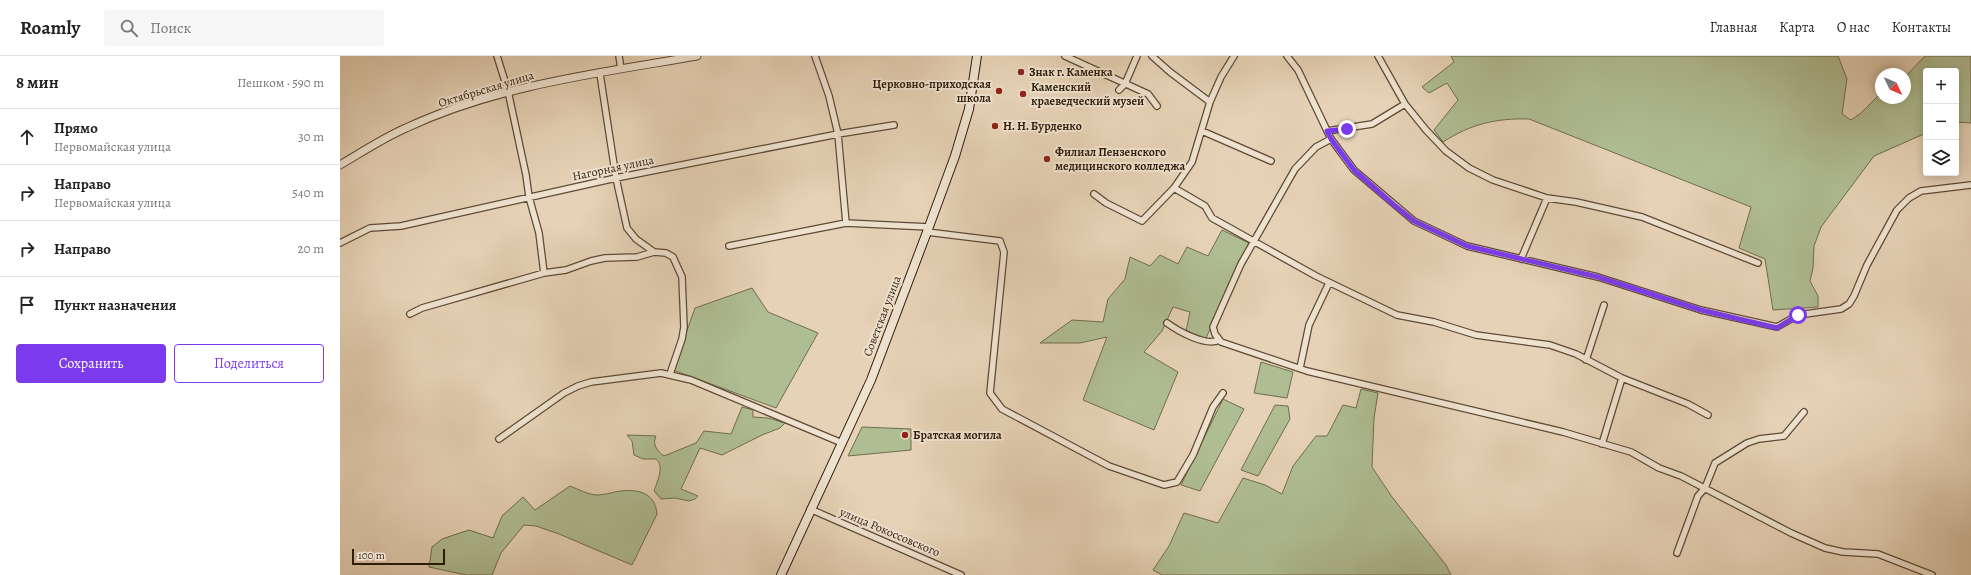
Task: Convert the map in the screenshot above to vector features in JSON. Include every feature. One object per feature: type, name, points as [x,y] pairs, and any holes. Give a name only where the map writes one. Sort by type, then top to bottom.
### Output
[{"type":"main road","name":"Советская улица","points":[[781,575],[810,509],[871,380],[956,156],[969,109],[977,56]]},
{"type":"street","points":[[497,56],[508,91],[526,175],[529,197],[539,233],[544,273]]},
{"type":"street","points":[[618,56],[621,69]]},
{"type":"street","name":"Октябрьская улица","points":[[340,165],[385,138],[407,127],[508,91],[548,81],[600,74],[697,56]]},
{"type":"street","points":[[816,56],[829,96],[838,134],[846,223]]},
{"type":"street","points":[[1065,56],[1148,94],[1158,106]]},
{"type":"street","points":[[1119,90],[1125,84],[1137,56]]},
{"type":"street","points":[[1152,56],[1170,72],[1210,102]]},
{"type":"street","points":[[1094,194],[1106,203],[1142,221],[1174,188],[1192,162],[1210,102],[1221,77],[1234,56]]},
{"type":"street","points":[[1287,56],[1298,70],[1331,139],[1354,170],[1414,221],[1467,246],[1598,277],[1701,310],[1777,328],[1798,315],[1841,309],[1849,304],[1867,265],[1897,210],[1909,198],[1921,191],[1971,185]]},
{"type":"street","points":[[1378,56],[1405,104],[1446,151],[1469,168],[1493,180],[1547,198],[1576,202],[1642,217],[1758,263]]},
{"type":"street","points":[[600,74],[616,178],[627,228],[636,239],[654,252]]},
{"type":"street","points":[[1327,131],[1372,124],[1405,104]]},
{"type":"street","name":"Нагорная улица","points":[[340,243],[370,228],[401,226],[616,178],[838,134],[894,125]]},
{"type":"street","points":[[1202,131],[1271,161]]},
{"type":"street","points":[[1331,139],[1316,147],[1294,169],[1254,240],[1241,264],[1213,327],[1221,342],[1300,368],[1563,432],[1631,452],[1659,468],[1681,476],[1791,533],[1825,548],[1843,552],[1878,554],[1932,575]]},
{"type":"street","points":[[1174,188],[1205,206],[1212,218],[1329,283],[1397,315],[1434,322],[1476,335],[1550,345],[1576,354],[1622,378],[1688,404],[1708,415]]},
{"type":"street","points":[[1521,259],[1547,198]]},
{"type":"street","points":[[729,246],[846,223],[928,230],[1000,241],[1004,252],[990,393],[1002,409],[1109,466],[1164,485],[1177,482],[1193,455],[1213,407],[1223,393]]},
{"type":"street","points":[[410,314],[422,308],[544,273],[566,270],[591,261],[605,258],[637,257],[654,252],[666,253],[673,257],[682,277],[684,327],[682,339],[670,374]]},
{"type":"street","points":[[1300,368],[1309,325],[1329,283]]},
{"type":"street","points":[[1586,360],[1604,305]]},
{"type":"street","points":[[1167,323],[1179,331],[1197,338],[1215,342],[1219,340]]},
{"type":"street","points":[[499,439],[578,386],[591,382],[661,373],[691,380],[842,443]]},
{"type":"street","points":[[1602,444],[1622,378]]},
{"type":"street","points":[[1677,553],[1698,496],[1705,488],[1715,463],[1747,443],[1759,439],[1784,436],[1804,412]]},
{"type":"street","name":"улица Рокоссовского","points":[[810,509],[961,575]]},
{"type":"green space","points":[[1451,56],[1838,56],[1847,79],[1842,114],[1851,120],[1861,113],[1875,99],[1875,104],[1911,104],[1911,71],[1925,56],[1971,56],[1971,123],[1959,122],[1959,68],[1923,68],[1923,134],[1874,156],[1821,227],[1814,246],[1813,268],[1810,281],[1818,296],[1818,307],[1773,310],[1765,259],[1739,248],[1751,207],[1529,119],[1484,123],[1453,136],[1443,142],[1434,130],[1458,100],[1447,83],[1429,93],[1422,87],[1454,62]]},
{"type":"green space","points":[[1222,230],[1249,243],[1206,338],[1186,331],[1190,312],[1173,307],[1162,331],[1144,352],[1178,372],[1154,430],[1083,400],[1107,337],[1080,343],[1040,343],[1072,320],[1103,322],[1108,299],[1125,279],[1130,257],[1150,266],[1160,255],[1178,264],[1187,247],[1208,256]]},
{"type":"green space","points":[[752,288],[768,312],[818,333],[776,408],[673,370],[695,308]]},
{"type":"green space","points":[[1261,362],[1293,372],[1287,398],[1254,393]]},
{"type":"green space","points":[[1361,389],[1378,393],[1374,418],[1372,467],[1392,497],[1446,565],[1451,575],[1162,575],[1153,570],[1169,546],[1184,513],[1218,523],[1243,478],[1265,485],[1282,494],[1293,466],[1316,436],[1327,436],[1343,405],[1356,408]]},
{"type":"green space","points":[[1223,399],[1244,409],[1200,491],[1181,485]]},
{"type":"green space","points":[[1275,405],[1288,406],[1290,419],[1258,476],[1241,470]]},
{"type":"green space","points":[[742,407],[753,410],[753,417],[768,418],[785,423],[780,428],[762,435],[722,455],[700,448],[681,489],[698,496],[689,501],[675,498],[661,499],[654,491],[660,474],[659,462],[656,459],[643,459],[634,455],[632,441],[627,435],[656,436],[655,445],[659,452],[664,456],[696,443],[704,431],[731,434]]},
{"type":"green space","points":[[862,427],[911,429],[911,450],[848,456]]},
{"type":"green space","points":[[570,486],[594,495],[622,491],[637,491],[648,496],[652,500],[657,514],[632,565],[559,534],[536,526],[524,525],[501,553],[492,575],[466,575],[429,567],[432,547],[442,539],[469,530],[493,538],[502,516],[523,497],[535,510]]},
{"type":"place","name":"Знак г. Каменка","points":[[1021,72]]},
{"type":"place","name":"Церковно-приходская школа","points":[[999,91]]},
{"type":"place","name":"Каменский краеведческий музей","points":[[1023,94]]},
{"type":"place","name":"Н. Н. Бурденко","points":[[995,126]]},
{"type":"place","name":"Филиал Пензенского медицинского колледжа","points":[[1047,159]]},
{"type":"place","name":"Братская могила","points":[[905,435]]},
{"type":"route","points":[[1347,129],[1327,131],[1331,139],[1354,170],[1414,221],[1467,246],[1598,277],[1701,310],[1777,328],[1798,315]]}]
